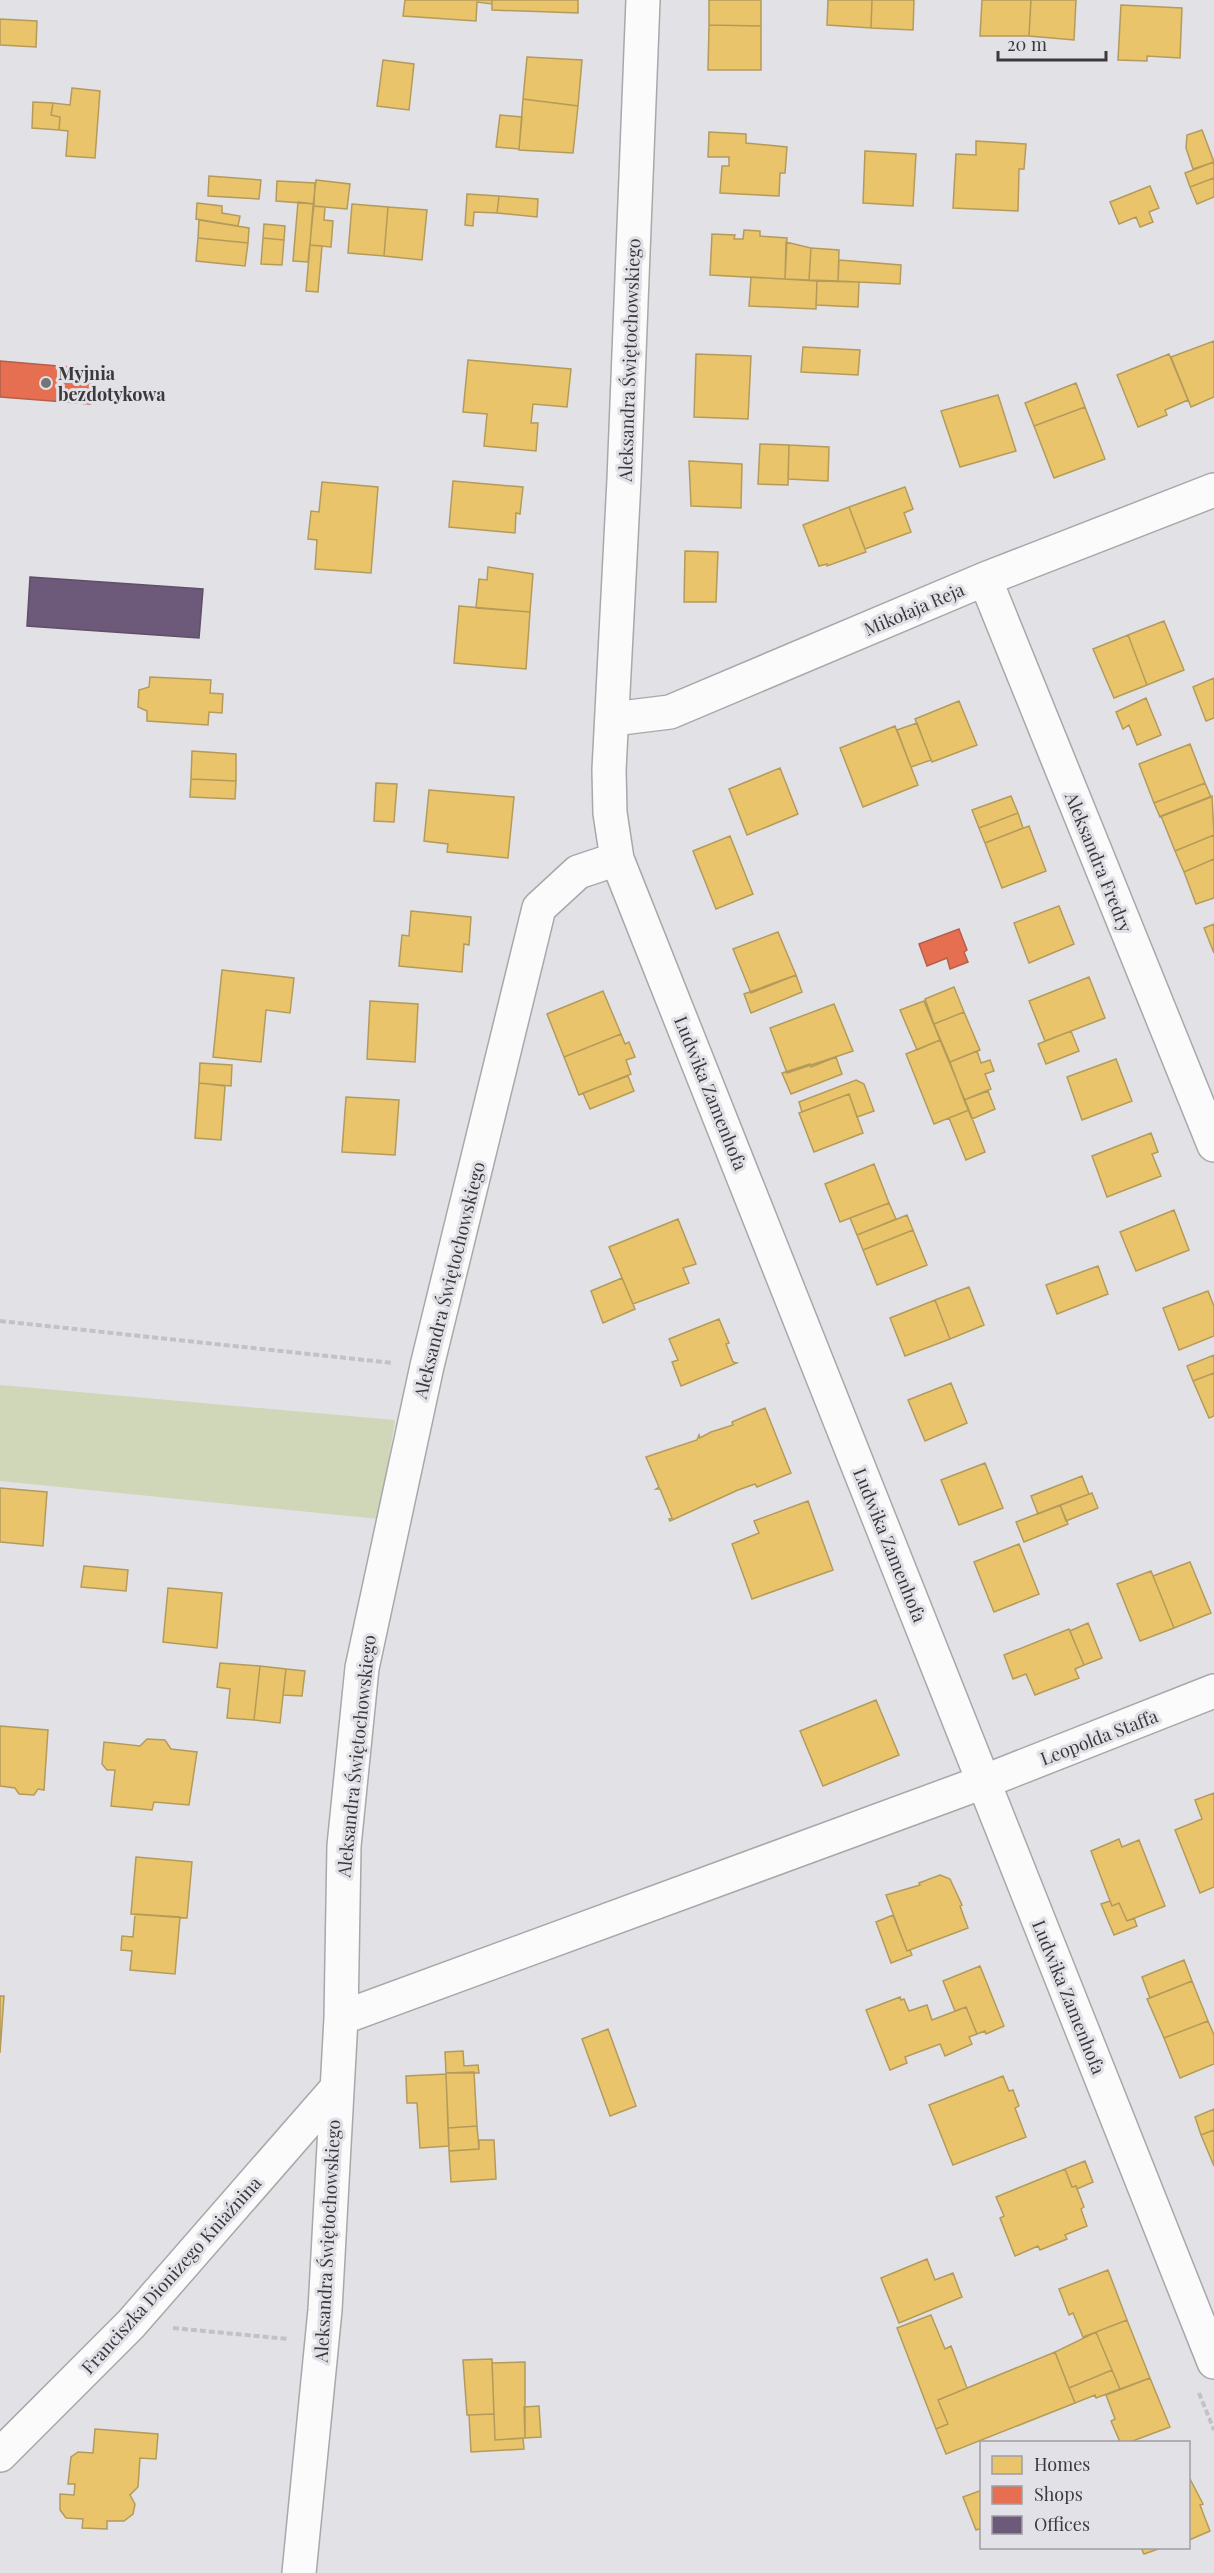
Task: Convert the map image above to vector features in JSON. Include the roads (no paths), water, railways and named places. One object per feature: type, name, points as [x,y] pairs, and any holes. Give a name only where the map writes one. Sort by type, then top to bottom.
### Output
[{"type":"street","name":"Aleksandra Świętochowskiego","points":[[614,719],[644,0]]},
{"type":"street","name":"Mikołaja Reja","points":[[614,719],[670,712],[985,579],[1214,490]]},
{"type":"street","name":"Aleksandra Fredry","points":[[985,579],[1214,1146]]},
{"type":"street","name":"Ludwika Zamenhofa","points":[[614,719],[609,770],[610,813],[617,859],[1214,2362]]},
{"type":"street","name":"Aleksandra Świętochowskiego","points":[[299,2573],[322,2342],[341,2018],[344,1846],[362,1668],[427,1366],[539,908],[578,872],[617,859]]},
{"type":"street","name":"Leopolda Staffa","points":[[341,2018],[983,1782],[1214,1691]]},
{"type":"street","name":"Franciszka Dionizego Kniaźnina","points":[[0,2455],[131,2324],[336,2090]]},
{"type":"place","name":"Myjnia bezdotykowa","points":[[46,383]]}]
